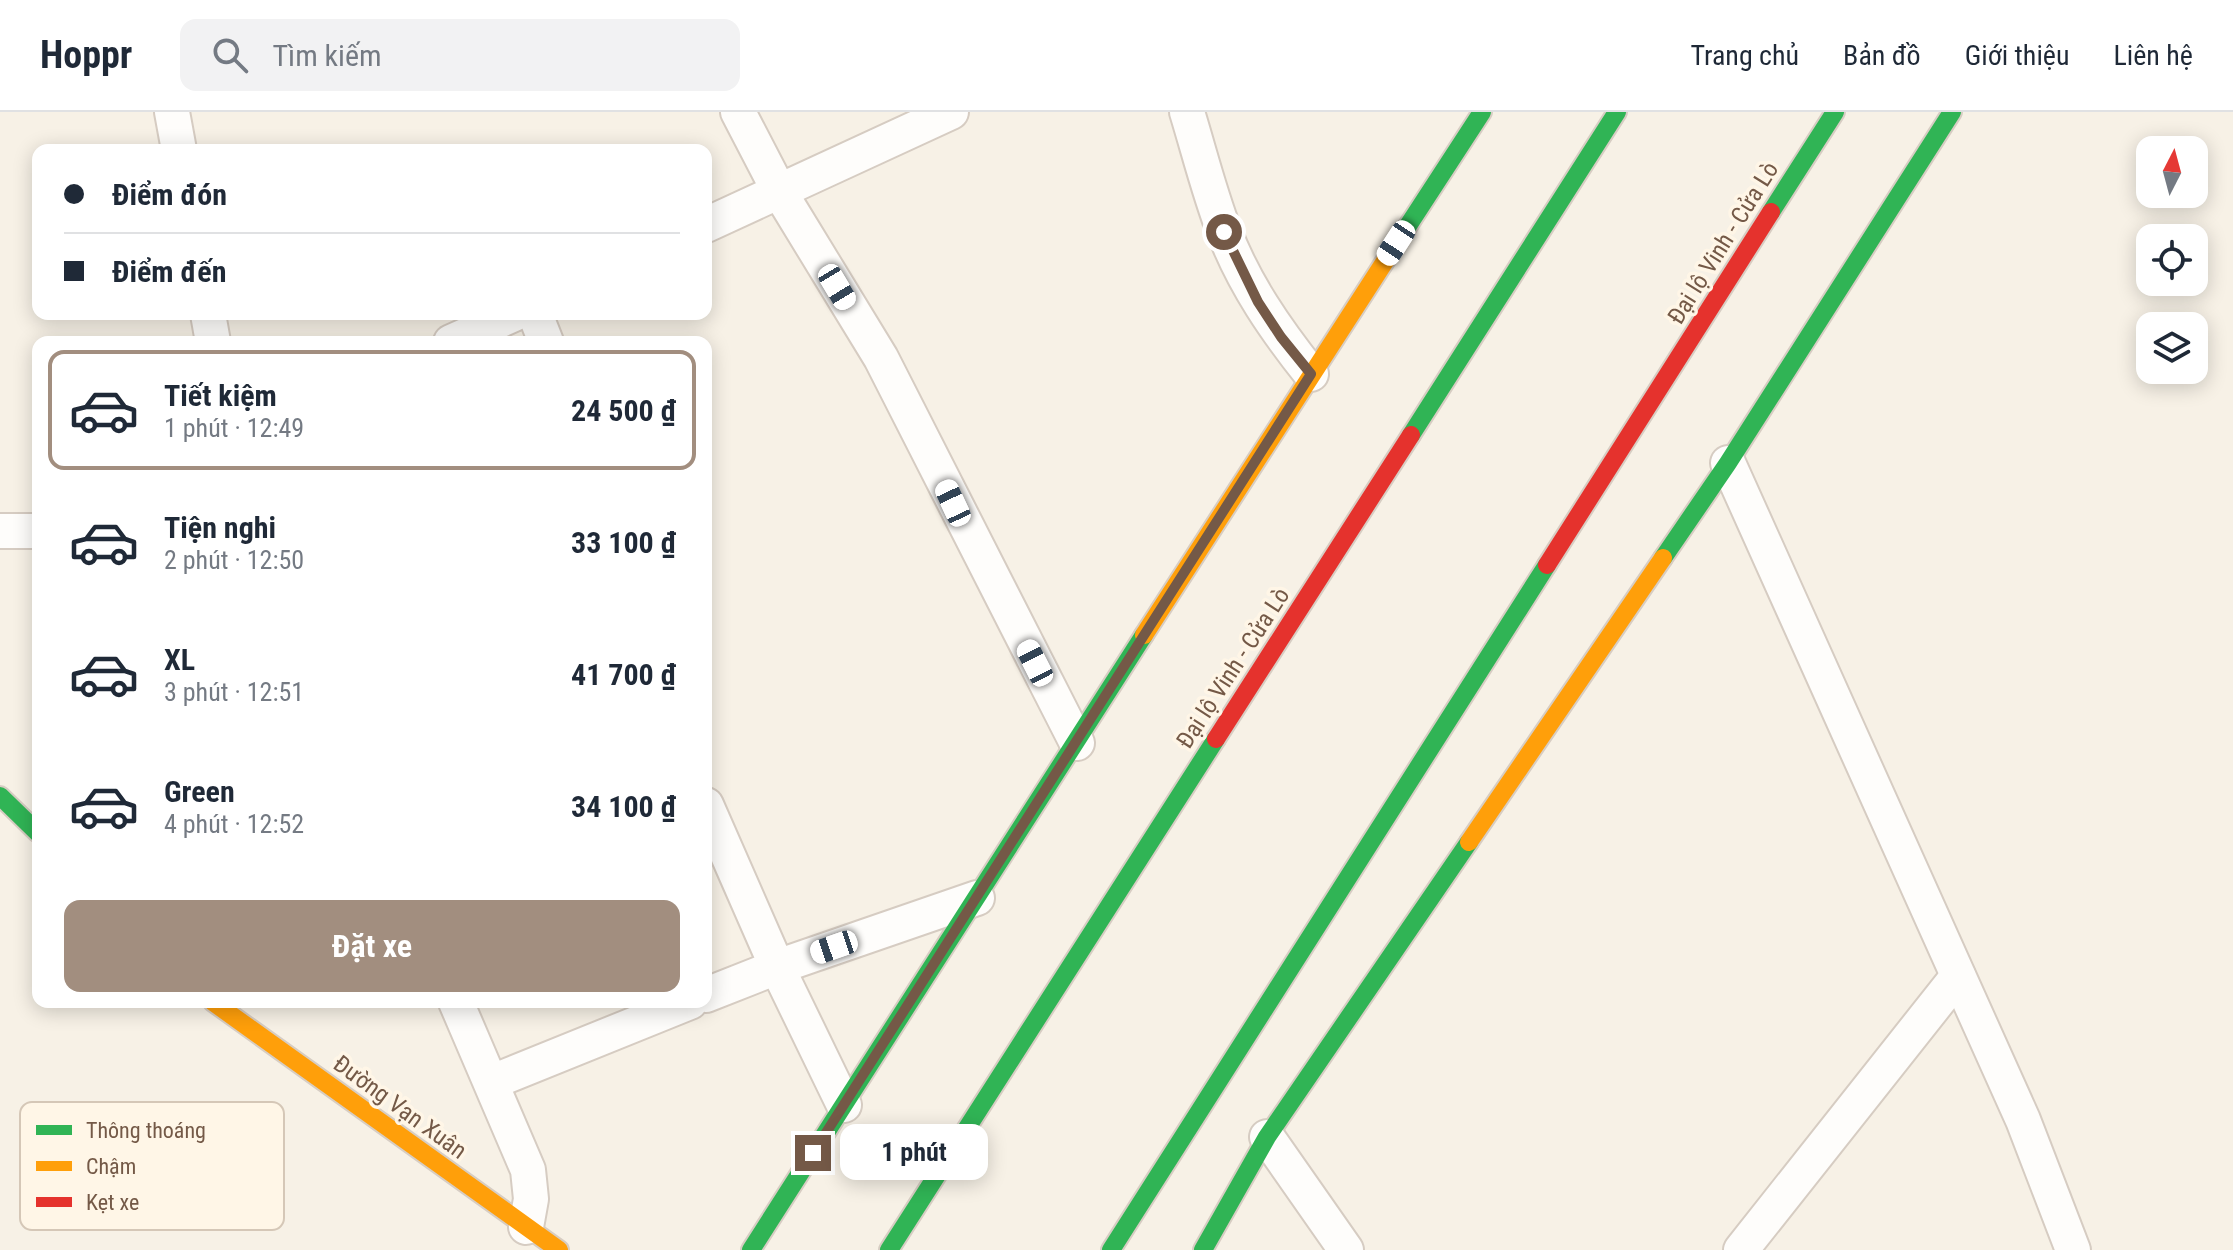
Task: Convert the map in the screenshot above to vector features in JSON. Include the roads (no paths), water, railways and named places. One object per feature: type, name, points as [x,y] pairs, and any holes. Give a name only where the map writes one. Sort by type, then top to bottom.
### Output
[{"type":"main road","points":[[751,1250],[1482,112]]},
{"type":"main road","name":"Đại lộ Vinh - Cửa Lò","points":[[889,1250],[1617,112]]},
{"type":"main road","name":"Đại lộ Vinh - Cửa Lò","points":[[1111,1250],[1835,112]]},
{"type":"main road","points":[[1203,1250],[1267,1137],[1728,463],[1952,112]]},
{"type":"main road","points":[[0,796],[32,827]]},
{"type":"main road","name":"Đường Vạn Xuân","points":[[221,1008],[559,1250]]},
{"type":"street","points":[[172,112],[178,144]]},
{"type":"street","points":[[738,112],[779,191],[881,358],[1077,743]]},
{"type":"street","points":[[712,222],[951,112]]},
{"type":"street","points":[[1187,112],[1224,232],[1258,302],[1311,374]]},
{"type":"street","points":[[464,336],[500,320]]},
{"type":"street","points":[[1728,463],[2023,1120],[2073,1250]]},
{"type":"street","points":[[0,531],[32,531]]},
{"type":"street","points":[[712,819],[777,967],[844,1105]]},
{"type":"street","points":[[712,993],[977,898]]},
{"type":"street","points":[[1741,1250],[1958,976]]},
{"type":"street","points":[[459,1008],[528,1170],[531,1199],[526,1227]]},
{"type":"street","points":[[492,1082],[675,1008]]},
{"type":"street","points":[[1267,1137],[1346,1250]]}]
